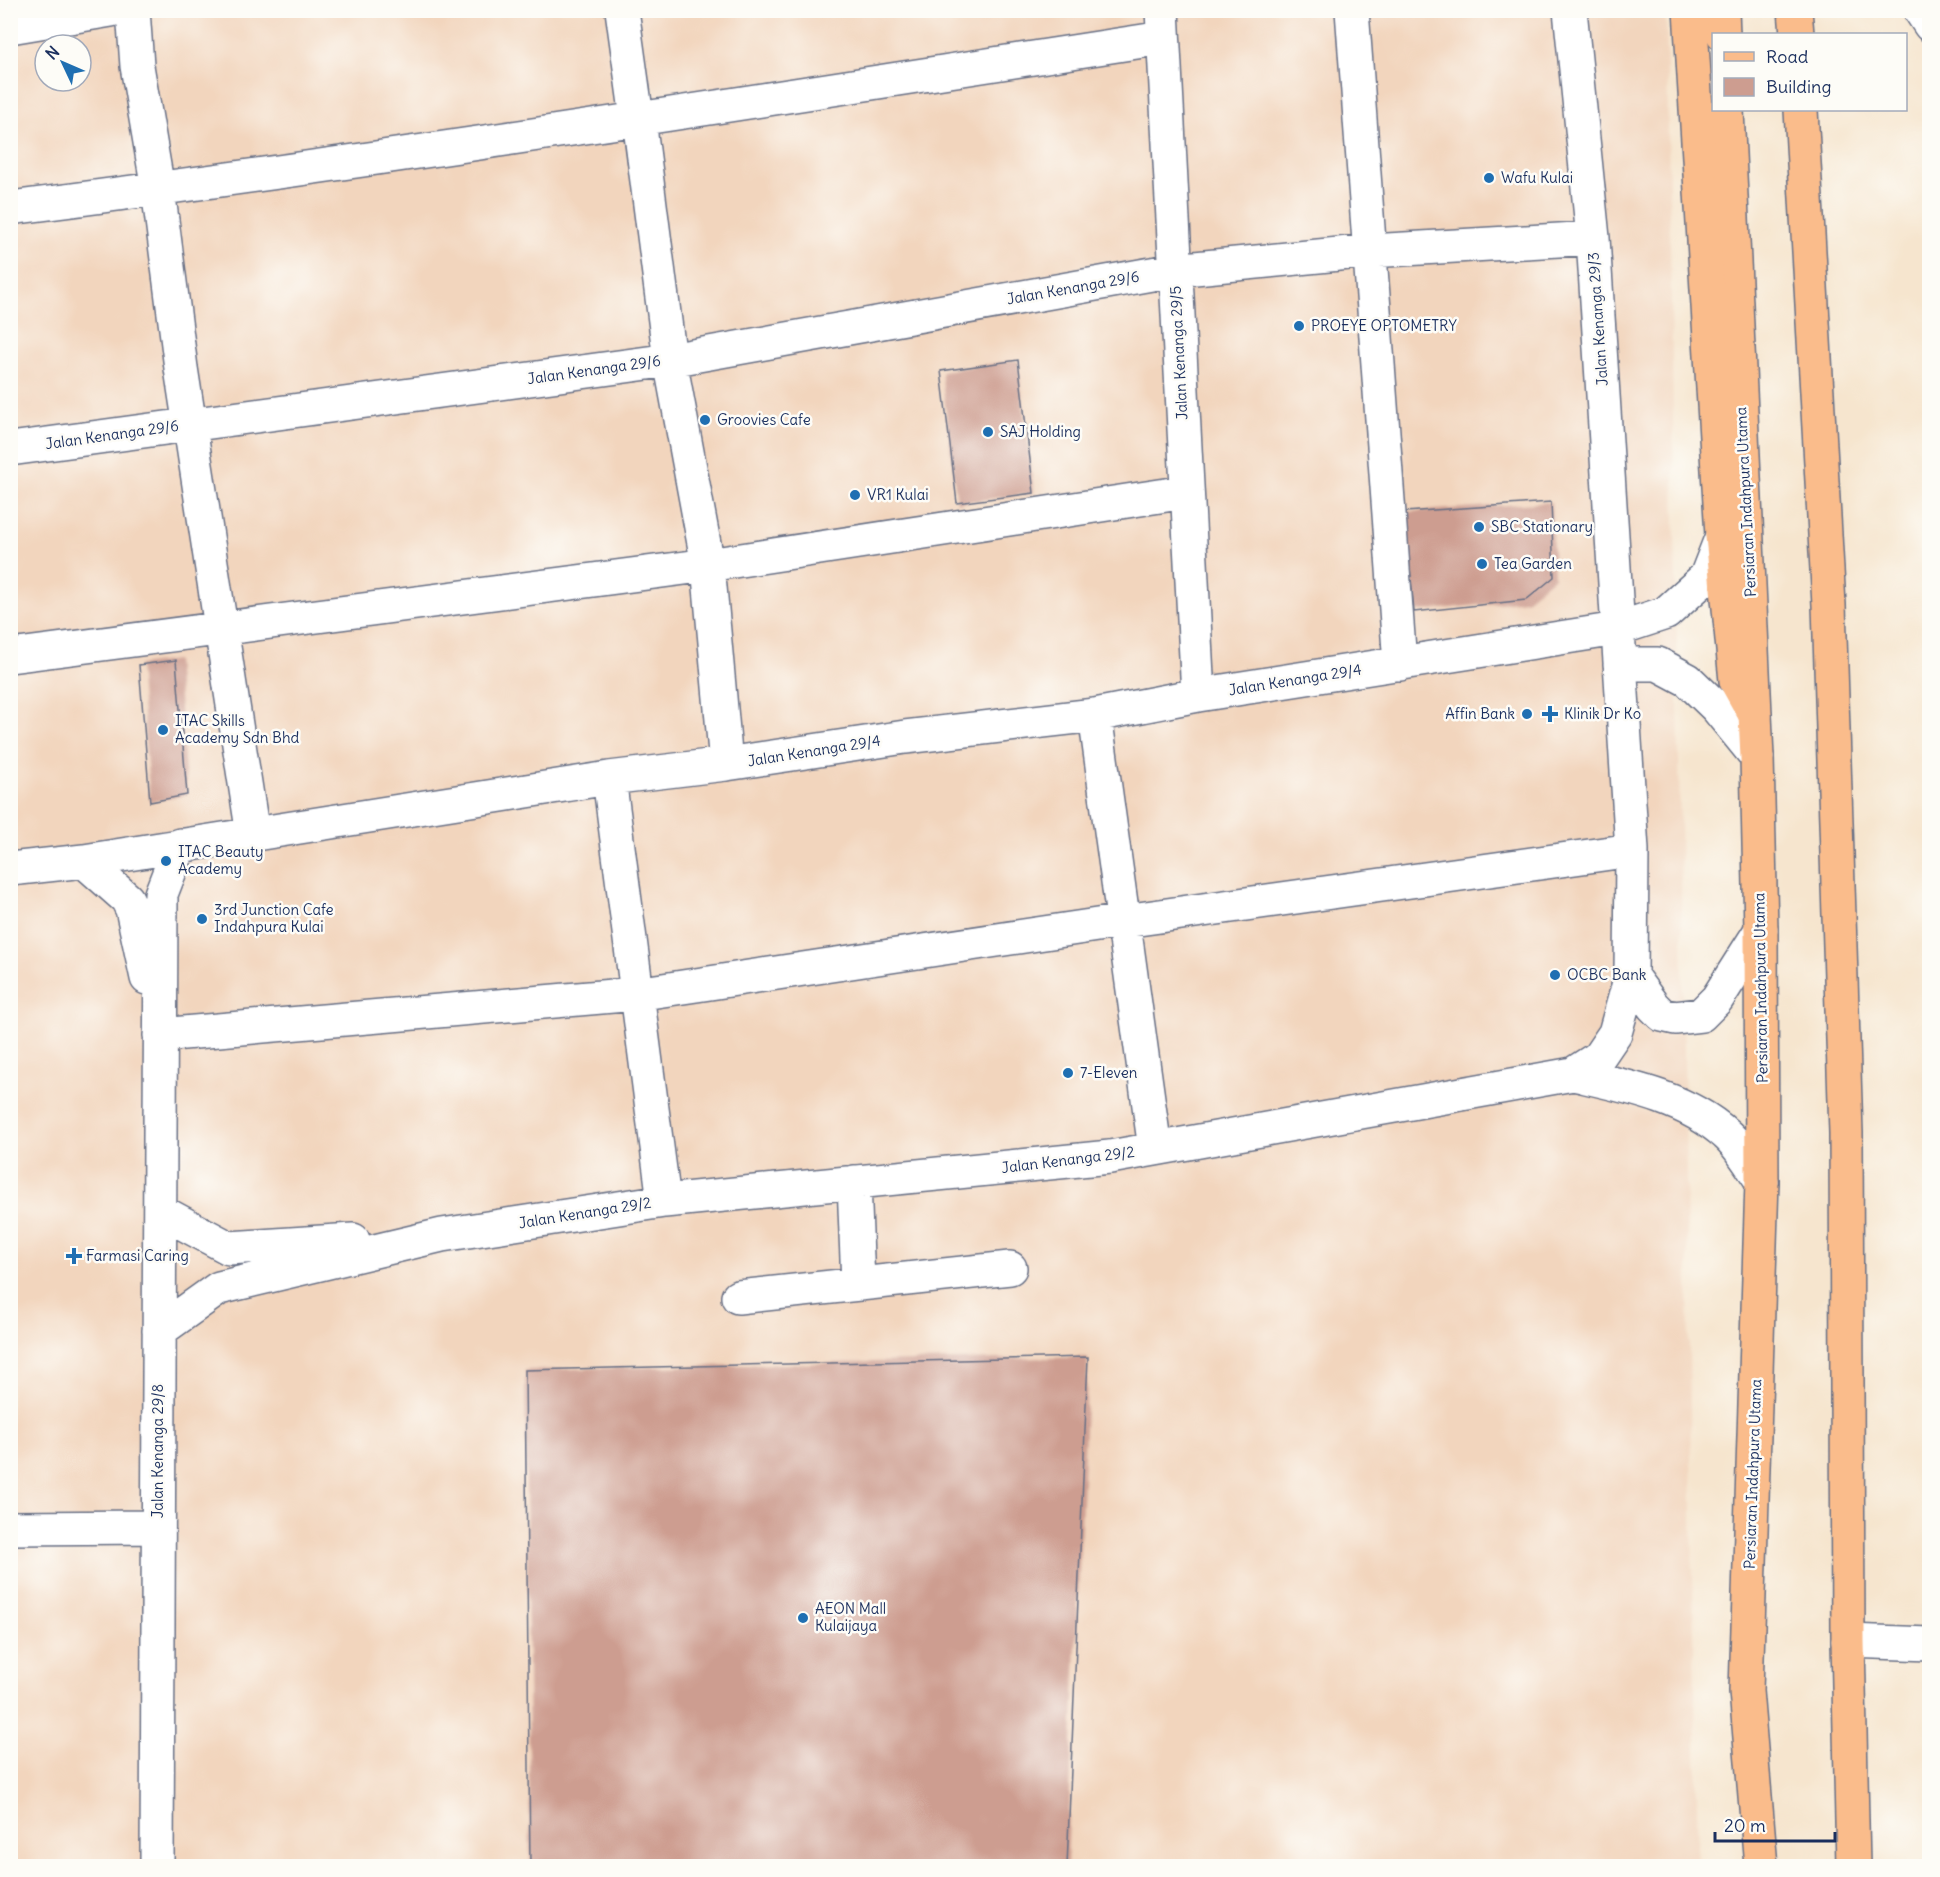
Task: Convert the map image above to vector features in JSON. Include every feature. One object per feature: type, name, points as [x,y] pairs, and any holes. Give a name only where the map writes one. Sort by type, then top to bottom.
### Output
[{"type":"main road","points":[[1690,10],[1722,536],[1736,681],[1755,715]]},
{"type":"main road","points":[[1722,10],[1723,33]]},
{"type":"main road","points":[[1795,10],[1797,33]]},
{"type":"main road","name":"Persiaran Indahpura Utama","points":[[1727,111],[1757,757],[1761,930],[1762,1181],[1746,1691],[1761,1866]]},
{"type":"main road","points":[[1801,111],[1829,606],[1846,1133],[1848,1641],[1853,1866]]},
{"type":"street","points":[[10,27],[111,10]]},
{"type":"street","points":[[132,10],[137,66],[158,189],[190,424],[253,835]]},
{"type":"street","points":[[622,10],[639,119],[670,360],[708,565],[726,764]]},
{"type":"street","points":[[1352,10],[1400,664]]},
{"type":"street","name":"Jalan Kenanga 29/3","points":[[1570,10],[1593,237],[1632,850]]},
{"type":"street","points":[[1920,10],[1929,25]]},
{"type":"street","points":[[10,208],[158,189],[639,119],[1163,24]]},
{"type":"street","name":"Jalan Kenanga 29/5","points":[[1163,24],[1174,270],[1198,695]]},
{"type":"street","name":"Jalan Kenanga 29/6","points":[[10,449],[670,360],[1174,270],[1370,251],[1593,237]]},
{"type":"street","points":[[10,656],[708,565],[1186,492]]},
{"type":"street","name":"Jalan Kenanga 29/4","points":[[10,868],[84,861],[609,778],[726,764],[905,737],[1095,715],[1198,695],[1617,629],[1666,613],[1706,577],[1722,536]]},
{"type":"street","points":[[1620,664],[1658,664],[1688,680],[1717,708],[1757,757]]},
{"type":"street","points":[[1095,715],[1155,1149]]},
{"type":"street","points":[[609,778],[664,1201]]},
{"type":"street","name":"Jalan Kenanga 29/8","points":[[157,1866],[161,894],[180,845]]},
{"type":"street","points":[[160,1035],[636,994],[1124,921],[1632,850]]},
{"type":"street","name":"Jalan Kenanga 29/2","points":[[159,1331],[219,1288],[442,1235],[664,1201],[1110,1157],[1573,1074],[1598,1058],[1615,1033],[1631,976],[1632,850]]},
{"type":"street","name":"Jalan Kenanga 29/8","points":[[84,861],[127,899],[132,909],[160,1035]]},
{"type":"street","points":[[1631,976],[1662,1015],[1675,1018],[1701,1015],[1717,999],[1761,930]]},
{"type":"street","points":[[1573,1074],[1637,1089],[1700,1114],[1727,1135],[1762,1181]]},
{"type":"street","points":[[854,1182],[858,1284]]},
{"type":"street","name":"Jalan Kenanga 29/2","points":[[160,1211],[229,1248],[442,1235]]},
{"type":"street","points":[[738,1297],[1010,1268]]},
{"type":"street","points":[[10,1528],[158,1527]]},
{"type":"street","points":[[1848,1641],[1929,1644]]},
{"type":"shaded area","points":[[11,11],[1666,11],[1698,1866],[11,1866]]},
{"type":"building","name":"SAJ Holding","points":[[1018,360],[1034,493],[957,503],[941,371]]},
{"type":"building","points":[[1551,502],[1554,577],[1526,600],[1414,612],[1405,512]]},
{"type":"building","name":"ITAC Skills Academy Sdn Bhd","points":[[176,660],[187,795],[150,802],[139,665]]},
{"type":"building","name":"AEON Mall Kulaijaya","points":[[1088,1357],[1067,1866],[530,1866],[525,1370]]},
{"type":"place","name":"Wafu Kulai","points":[[1489,178]]},
{"type":"place","name":"PROEYE OPTOMETRY","points":[[1299,326]]},
{"type":"place","name":"Groovies Cafe","points":[[705,420]]},
{"type":"place","name":"SAJ Holding","points":[[988,432]]},
{"type":"place","name":"VR1 Kulai","points":[[855,495]]},
{"type":"place","name":"SBC Stationary","points":[[1479,527]]},
{"type":"place","name":"Tea Garden","points":[[1482,564]]},
{"type":"place","name":"Affin Bank","points":[[1527,714]]},
{"type":"place","name":"Klinik Dr Ko","points":[[1550,714]]},
{"type":"place","name":"ITAC Skills Academy Sdn Bhd","points":[[163,730]]},
{"type":"place","name":"ITAC Beauty Academy","points":[[166,861]]},
{"type":"place","name":"3rd Junction Cafe Indahpura Kulai","points":[[202,919]]},
{"type":"place","name":"OCBC Bank","points":[[1555,975]]},
{"type":"place","name":"7-Eleven","points":[[1068,1073]]},
{"type":"place","name":"Farmasi Caring","points":[[74,1256]]},
{"type":"place","name":"AEON Mall Kulaijaya","points":[[803,1618]]}]
